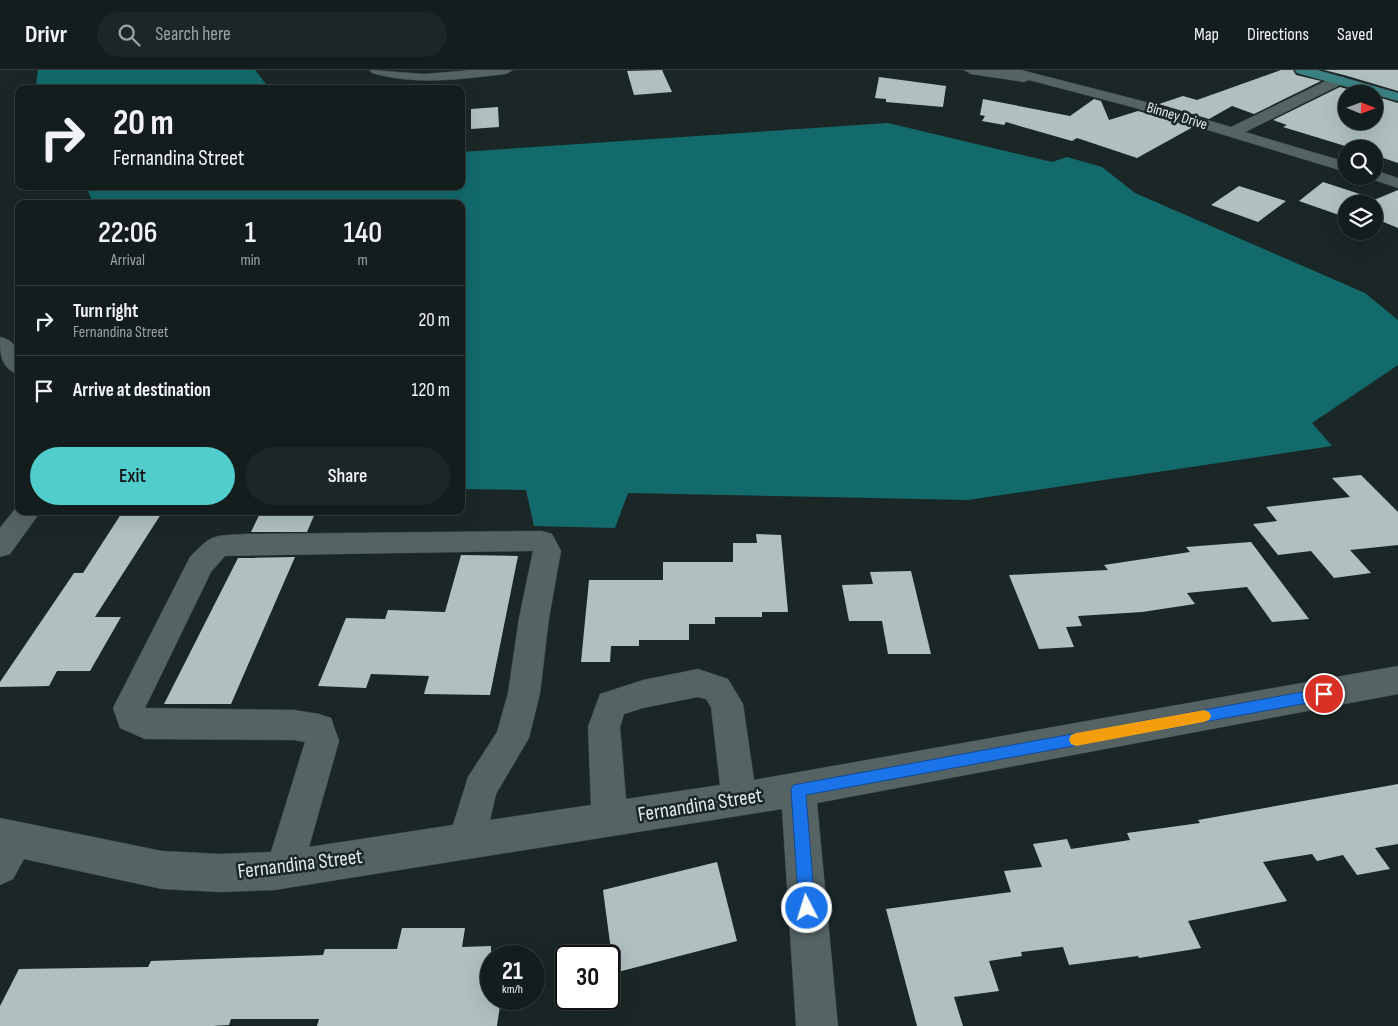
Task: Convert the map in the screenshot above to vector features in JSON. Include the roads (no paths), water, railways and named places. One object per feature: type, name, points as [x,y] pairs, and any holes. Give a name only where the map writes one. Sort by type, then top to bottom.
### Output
[{"type":"main road","points":[[1302,70],[1398,97]]},
{"type":"street","points":[[377,70],[395,77],[432,78],[506,70]]},
{"type":"street","points":[[971,70],[1060,79]]},
{"type":"street","name":"Binney Drive","points":[[1006,70],[1060,79],[1338,165]]},
{"type":"street","points":[[1233,132],[1339,80]]},
{"type":"street","points":[[1383,178],[1398,183]]},
{"type":"street","points":[[0,547],[25,515]]},
{"type":"street","points":[[284,870],[322,741],[318,729],[294,725],[145,724],[132,718],[129,708],[200,565],[218,546],[246,544],[542,541],[547,551],[534,618],[524,693],[512,738],[480,789],[467,840]]},
{"type":"street","name":"Fernandina Street","points":[[5,847],[162,870],[220,873],[284,870],[798,790],[1398,680]]},
{"type":"street","points":[[610,819],[604,726],[611,704],[643,694],[698,683],[717,689],[728,704],[740,799]]},
{"type":"street","points":[[798,790],[817,1026]]},
{"type":"water","points":[[38,70],[255,70],[267,85],[36,85]]},
{"type":"water","points":[[888,123],[1052,162],[1067,157],[1102,167],[1135,193],[1365,293],[1398,320],[1398,365],[1312,423],[1332,446],[968,500],[628,493],[615,528],[534,526],[526,490],[465,489],[465,200],[91,200],[88,190],[465,190],[465,152]]}]
